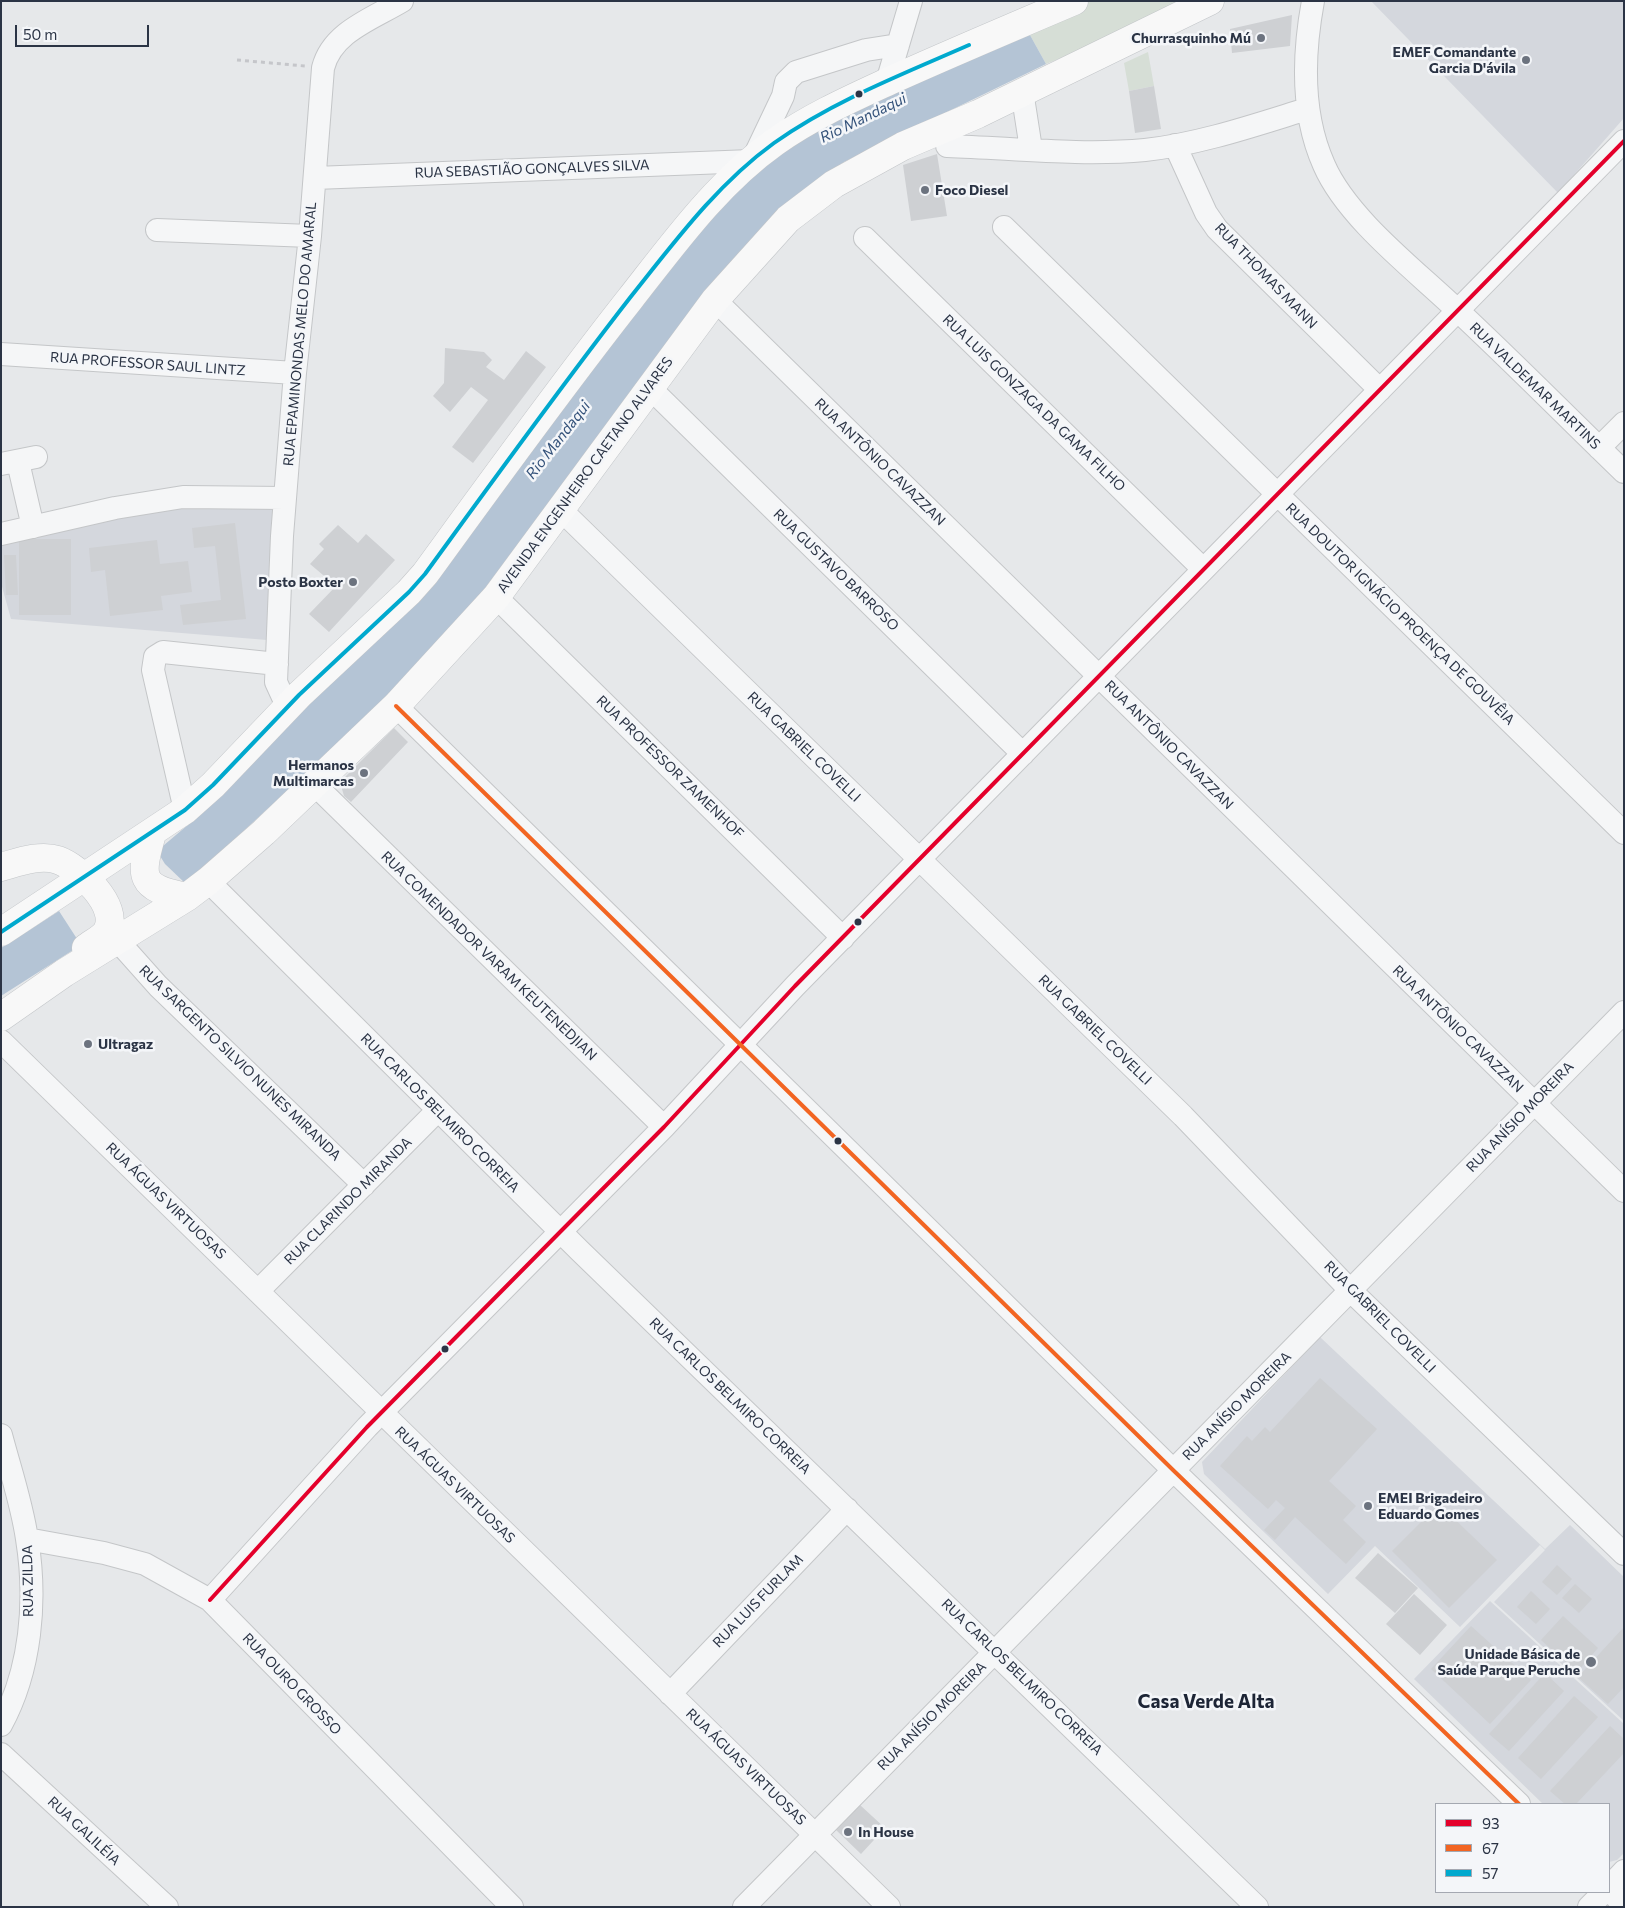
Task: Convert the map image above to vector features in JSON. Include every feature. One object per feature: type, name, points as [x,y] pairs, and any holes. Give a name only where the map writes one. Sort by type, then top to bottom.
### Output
[{"type":"main road","points":[[1,932],[152,834],[185,810],[213,785],[287,706],[425,574],[590,350],[652,270],[715,194],[752,160],[801,124],[887,82],[1074,1]]},
{"type":"main road","name":"AVENIDA ENGENHEIRO CAETANO ALVARES","points":[[1,1017],[64,973],[197,889],[315,785],[396,706],[496,597],[715,300],[788,219],[834,184],[904,146],[978,114],[1022,91],[1171,22],[1210,1]]},
{"type":"main road","points":[[152,834],[144,862],[150,882],[162,892],[197,889]]},
{"type":"main road","points":[[1,866],[35,858],[57,860],[70,866],[103,898],[108,910],[108,927],[104,934],[70,960],[64,973]]},
{"type":"street","name":"RUA EPAMINONDAS MELO DO AMARAL","points":[[287,706],[276,682],[285,498],[295,373],[310,236],[323,68],[326,55],[339,38],[402,1]]},
{"type":"street","points":[[887,82],[911,1]]},
{"type":"street","name":"RUA VALDEMAR MARTINS","points":[[1309,8],[1307,108],[1314,140],[1324,166],[1337,190],[1379,236],[1624,472]]},
{"type":"street","points":[[752,160],[783,96],[786,82],[796,72],[866,50],[898,45]]},
{"type":"street","points":[[1022,91],[1031,149]]},
{"type":"street","points":[[947,146],[1092,152],[1146,150],[1242,129],[1307,108]]},
{"type":"street","name":"RUA THOMAS MANN","points":[[1175,145],[1206,213],[1217,229],[1380,390]]},
{"type":"street","points":[[210,1600],[382,1413],[664,1127],[843,938],[1457,310],[1622,149]]},
{"type":"street","name":"RUA SEBASTIÃO GONÇALVES SILVA","points":[[314,178],[752,160]]},
{"type":"street","name":"RUA DOUTOR IGNÁCIO PROENÇA DE GOUVÊIA","points":[[1004,227],[1624,833]]},
{"type":"street","points":[[157,230],[310,236]]},
{"type":"street","name":"RUA LUIS GONZAGA DA GAMA FILHO","points":[[865,238],[1203,569]]},
{"type":"street","name":"RUA ANTÔNIO CAVAZZAN","points":[[715,300],[1624,1191]]},
{"type":"street","name":"RUA PROFESSOR SAUL LINTZ","points":[[1,354],[295,373]]},
{"type":"street","name":"RUA GUSTAVO BARROSO","points":[[650,388],[1023,754]]},
{"type":"street","points":[[1599,448],[1624,423]]},
{"type":"street","points":[[19,461],[33,527]]},
{"type":"street","points":[[1,534],[115,508],[184,497],[285,498]]},
{"type":"street","name":"RUA GABRIEL COVELLI","points":[[561,510],[1184,1116],[1350,1290],[1624,1554]]},
{"type":"street","name":"RUA PROFESSOR ZAMENHOF","points":[[496,597],[843,938]]},
{"type":"street","points":[[185,810],[153,670],[155,657],[163,652],[277,664]]},
{"type":"street","points":[[396,706],[1173,1470],[1519,1803]]},
{"type":"street","name":"RUA COMENDADOR VARAM KEUTENEDJIAN","points":[[315,785],[664,1127]]},
{"type":"street","name":"RUA CARLOS BELMIRO CORREIA","points":[[197,889],[438,1111],[560,1232],[995,1651],[1257,1907]]},
{"type":"street","name":"RUA SARGENTO SILVIO NUNES MIRANDA","points":[[116,940],[158,986],[364,1184]]},
{"type":"street","name":"RUA ANÍSIO MOREIRA","points":[[744,1907],[1624,1012]]},
{"type":"street","name":"RUA ÁGUAS VIRTUOSAS","points":[[1,1041],[889,1907]]},
{"type":"street","name":"RUA CLARINDO MIRANDA","points":[[258,1291],[438,1111]]},
{"type":"street","name":"RUA ZILDA","points":[[1,1435],[6,1476],[27,1539],[30,1594],[28,1646],[22,1678],[1,1725]]},
{"type":"street","name":"RUA LUIS FURLAM","points":[[670,1694],[848,1509]]},
{"type":"street","name":"RUA OURO GROSSO","points":[[27,1539],[104,1553],[145,1564],[210,1600],[512,1907]]},
{"type":"street","name":"RUA GALILÉIA","points":[[1,1754],[167,1907]]},
{"type":"street","points":[[1610,1887],[1624,1871]]},
{"type":"street","points":[[1610,1889],[1624,1905]]},
{"type":"street","points":[[1589,1907],[1603,1893]]},
{"type":"path","points":[[237,60],[323,68]]},
{"type":"shaded area","points":[[1090,1],[1190,1],[1140,26],[1046,64],[1025,26]]},
{"type":"shaded area","name":"EMEF Comandante Garcia D'ávila","points":[[1371,1],[1624,1],[1624,118],[1558,193]]},
{"type":"shaded area","points":[[1148,52],[1154,86],[1129,91],[1124,63]]},
{"type":"shaded area","points":[[190,507],[276,507],[267,640],[11,619],[1,583],[1,545],[17,539],[102,520]]},
{"type":"shaded area","name":"EMEI Brigadeiro Eduardo Gomes","points":[[1320,1337],[1545,1549],[1570,1525],[1624,1577],[1624,1721],[1494,1602],[1545,1550],[1540,1545],[1460,1627],[1375,1546],[1328,1594],[1204,1474],[1202,1462]]},
{"type":"shaded area","points":[[1490,1601],[1624,1724],[1624,1853],[1617,1860],[1610,1862],[1610,1803],[1542,1803],[1414,1679]]},
{"type":"water","name":"Rio Mandaqui","points":[[1025,26],[1046,64],[844,162],[768,221],[720,274],[468,611],[362,722],[186,884],[165,864],[157,851],[189,824],[295,718],[688,234],[800,131]]},
{"type":"water","points":[[59,911],[81,945],[1,996],[1,948]]},
{"type":"building","name":"Churrasquinho Mú","points":[[1292,15],[1290,46],[1232,53],[1230,29]]},
{"type":"building","points":[[1154,86],[1161,129],[1135,133],[1129,91]]},
{"type":"building","name":"Foco Diesel","points":[[937,154],[947,216],[911,221],[903,165]]},
{"type":"building","points":[[445,348],[484,352],[492,360],[486,367],[504,380],[526,351],[546,367],[473,463],[452,447],[488,400],[471,387],[450,412],[433,396],[444,383]]},
{"type":"building","points":[[235,523],[246,619],[183,625],[180,605],[221,600],[215,546],[194,548],[192,528]]},
{"type":"building","name":"Posto Boxter","points":[[338,525],[358,543],[366,534],[395,560],[329,632],[309,614],[336,586],[310,564],[324,549],[319,544]]},
{"type":"building","points":[[19,539],[71,539],[71,615],[19,615]]},
{"type":"building","points":[[157,540],[160,564],[188,561],[192,592],[161,596],[163,610],[110,616],[105,570],[91,572],[89,548]]},
{"type":"building","points":[[4,555],[16,555],[18,595],[6,595]]},
{"type":"building","name":"Hermanos Multimarcas","points":[[394,728],[408,742],[351,802],[344,796],[340,782]]},
{"type":"building","points":[[1320,1378],[1377,1429],[1329,1481],[1356,1506],[1343,1520],[1366,1542],[1346,1564],[1295,1517],[1275,1540],[1264,1530],[1285,1508],[1276,1500],[1268,1509],[1220,1466],[1247,1436],[1252,1441],[1265,1427],[1270,1432]]},
{"type":"building","points":[[1439,1504],[1497,1560],[1449,1608],[1392,1551]]},
{"type":"building","points":[[1378,1553],[1418,1588],[1395,1613],[1355,1578]]},
{"type":"building","points":[[1557,1565],[1572,1579],[1557,1595],[1542,1582]]},
{"type":"building","points":[[1575,1584],[1592,1599],[1579,1613],[1562,1598]]},
{"type":"building","points":[[1531,1591],[1550,1609],[1536,1624],[1517,1607]]},
{"type":"building","points":[[1414,1594],[1447,1625],[1420,1655],[1386,1624]]},
{"type":"building","points":[[1563,1616],[1598,1648],[1577,1672],[1541,1640]]},
{"type":"building","points":[[1471,1626],[1531,1680],[1490,1724],[1431,1669]]},
{"type":"building","points":[[1624,1627],[1624,1687],[1608,1704],[1578,1677]]},
{"type":"building","points":[[1545,1673],[1564,1691],[1509,1751],[1489,1734]]},
{"type":"building","points":[[1574,1696],[1598,1717],[1541,1779],[1518,1758]]},
{"type":"building","points":[[1610,1726],[1624,1739],[1624,1753],[1577,1803],[1564,1803],[1550,1791]]},
{"type":"building","points":[[860,1805],[885,1828],[861,1854],[836,1830]]},
{"type":"transit line","name":"57","points":[[1,932],[185,810],[213,785],[299,695],[409,592],[425,574],[551,401],[629,299],[696,216],[733,177],[774,143],[820,114],[869,89],[969,45]]},
{"type":"transit line","name":"93","points":[[210,1600],[367,1427],[664,1127],[795,986],[1624,141]]},
{"type":"transit line","name":"67","points":[[396,706],[1173,1470],[1518,1803]]},
{"type":"place","name":"Churrasquinho Mú","points":[[1261,38]]},
{"type":"place","name":"EMEF Comandante Garcia D'ávila","points":[[1526,60]]},
{"type":"place","name":"Foco Diesel","points":[[925,190]]},
{"type":"place","name":"Posto Boxter","points":[[353,582]]},
{"type":"place","name":"Hermanos Multimarcas","points":[[364,773]]},
{"type":"place","name":"Ultragaz","points":[[88,1044]]},
{"type":"place","name":"EMEI Brigadeiro Eduardo Gomes","points":[[1368,1506]]},
{"type":"place","name":"Unidade Básica de Saúde Parque Peruche","points":[[1591,1662]]},
{"type":"place","name":"In House","points":[[848,1832]]},
{"type":"district","name":"Casa Verde Alta","points":[[1206,1702]]}]
